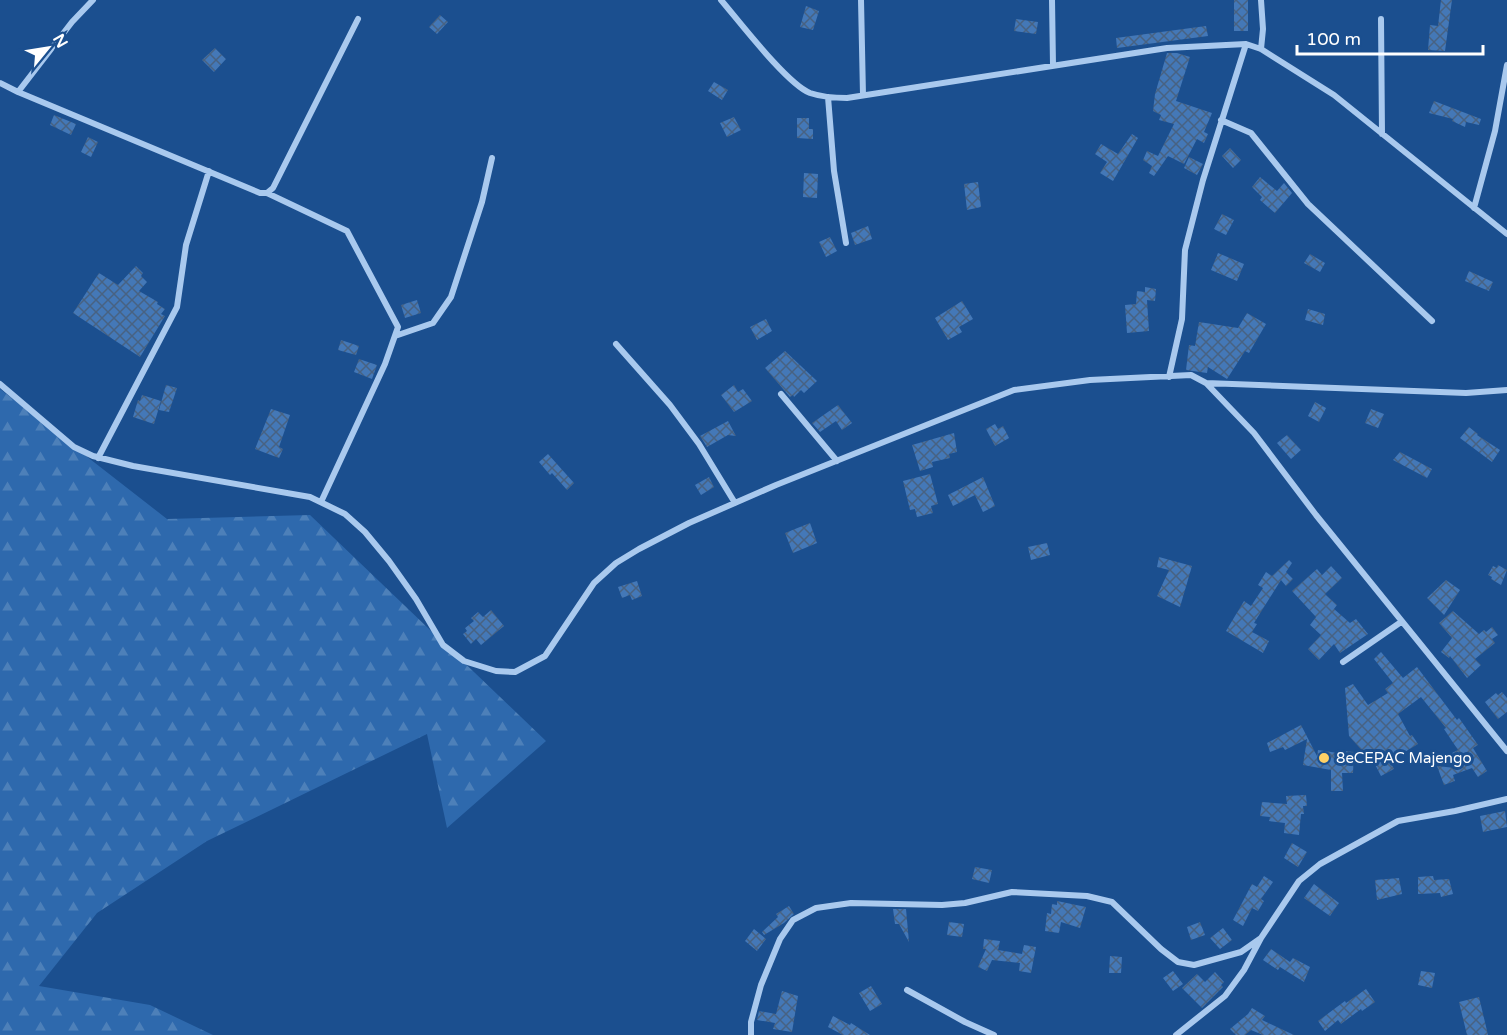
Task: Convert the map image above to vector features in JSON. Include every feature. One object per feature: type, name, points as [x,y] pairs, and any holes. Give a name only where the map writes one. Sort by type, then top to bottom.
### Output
[{"type":"street","points":[[18,92],[72,22],[93,0]]},
{"type":"street","points":[[721,0],[790,80],[808,92],[828,97],[847,98],[1167,48],[1246,44],[1261,49],[1334,95],[1507,234]]},
{"type":"street","points":[[861,0],[863,95]]},
{"type":"street","points":[[1052,0],[1053,65]]},
{"type":"street","points":[[1261,0],[1263,29],[1261,49]]},
{"type":"street","points":[[267,193],[273,188],[358,19]]},
{"type":"street","points":[[1381,19],[1382,134]]},
{"type":"street","points":[[1169,377],[1182,319],[1185,250],[1221,120],[1246,44]]},
{"type":"street","points":[[1474,208],[1495,131],[1507,66]]},
{"type":"street","points":[[0,83],[260,193],[267,193],[347,231],[398,327],[385,364],[321,502]]},
{"type":"street","points":[[828,97],[834,171],[846,243]]},
{"type":"street","points":[[1221,120],[1251,133],[1308,204],[1432,321]]},
{"type":"street","points":[[395,336],[433,323],[451,297],[482,202],[492,158]]},
{"type":"street","points":[[98,458],[177,307],[186,245],[209,171]]},
{"type":"street","points":[[616,344],[670,405],[699,444],[735,503]]},
{"type":"street","points":[[0,384],[74,447],[98,458],[310,497],[345,514],[365,532],[389,561],[416,599],[443,645],[464,661],[496,672],[514,672],[544,656],[594,583],[616,563],[679,528],[735,503],[1014,390],[1090,380],[1191,375],[1206,383],[1254,433],[1401,622],[1507,751]]},
{"type":"street","points":[[1206,383],[1466,393],[1507,390]]},
{"type":"street","points":[[781,394],[837,461]]},
{"type":"street","points":[[1343,662],[1401,622]]},
{"type":"street","points":[[1176,1035],[1224,996],[1244,970],[1261,938],[1299,881],[1320,864],[1398,821],[1507,799]]},
{"type":"street","points":[[751,1035],[751,1022],[761,985],[780,939],[793,920],[816,908],[851,903],[942,905],[965,903],[1012,892],[1087,896],[1112,902],[1161,949],[1178,962],[1194,965],[1241,952],[1261,938]]},
{"type":"street","points":[[907,990],[994,1035]]},
{"type":"green space","points":[[0,389],[167,519],[310,515],[546,741],[447,828],[427,734],[207,841],[97,913],[39,986],[150,1005],[213,1035],[0,1035]]},
{"type":"building","points":[[1234,0],[1248,0],[1248,31],[1234,31]]},
{"type":"building","points":[[1441,0],[1452,0],[1445,51],[1428,50],[1430,25],[1438,26]]},
{"type":"building","points":[[806,6],[819,11],[813,30],[800,27]]},
{"type":"building","points":[[440,15],[448,22],[437,34],[429,27]]},
{"type":"building","points":[[1016,19],[1038,22],[1036,34],[1014,31]]},
{"type":"building","points":[[1206,26],[1208,36],[1117,48],[1116,38]]},
{"type":"building","points":[[215,48],[226,59],[214,72],[202,60]]},
{"type":"building","points":[[1167,53],[1190,57],[1176,101],[1212,113],[1204,132],[1208,134],[1204,143],[1197,139],[1184,164],[1168,156],[1154,176],[1149,173],[1152,166],[1143,160],[1147,151],[1158,156],[1174,124],[1159,120],[1161,115],[1153,111],[1155,94]]},
{"type":"building","points":[[714,82],[728,90],[722,100],[708,91]]},
{"type":"building","points":[[1434,101],[1481,119],[1479,125],[1466,122],[1465,127],[1452,121],[1453,119],[1429,113]]},
{"type":"building","points":[[54,115],[76,124],[71,135],[50,125]]},
{"type":"building","points":[[734,117],[741,130],[727,137],[720,123]]},
{"type":"building","points":[[797,118],[809,118],[809,129],[813,129],[813,139],[797,138]]},
{"type":"building","points":[[1132,134],[1138,138],[1113,181],[1100,173],[1107,162],[1095,154],[1101,144],[1118,154]]},
{"type":"building","points":[[88,137],[98,142],[91,157],[81,152]]},
{"type":"building","points":[[1230,148],[1241,160],[1233,168],[1222,156]]},
{"type":"building","points":[[1189,157],[1203,164],[1197,175],[1184,168]]},
{"type":"building","points":[[804,173],[818,174],[817,198],[803,197]]},
{"type":"building","points":[[1260,177],[1277,191],[1284,183],[1292,193],[1275,213],[1260,200],[1262,197],[1252,187]]},
{"type":"building","points":[[978,182],[981,207],[967,210],[964,184]]},
{"type":"building","points":[[1222,214],[1234,220],[1226,235],[1214,229]]},
{"type":"building","points":[[868,226],[872,239],[855,245],[851,233]]},
{"type":"building","points":[[830,237],[837,251],[826,257],[819,242]]},
{"type":"building","points":[[1218,253],[1244,264],[1237,281],[1211,270]]},
{"type":"building","points":[[1310,254],[1325,263],[1320,272],[1304,263]]},
{"type":"building","points":[[136,266],[143,273],[141,276],[147,282],[139,291],[165,309],[161,314],[165,316],[140,357],[73,313],[99,273],[118,285]]},
{"type":"building","points":[[1469,271],[1493,282],[1489,291],[1465,281]]},
{"type":"building","points":[[1145,287],[1156,289],[1155,301],[1147,300],[1149,331],[1127,333],[1125,305],[1136,304],[1137,291],[1145,292]]},
{"type":"building","points":[[417,300],[421,313],[405,318],[401,305]]},
{"type":"building","points":[[962,301],[973,319],[959,327],[962,332],[948,340],[935,318]]},
{"type":"building","points":[[1308,309],[1325,314],[1323,325],[1305,320]]},
{"type":"building","points":[[1247,313],[1266,324],[1249,353],[1245,351],[1227,379],[1208,367],[1207,373],[1186,370],[1189,345],[1195,346],[1199,322],[1238,328]]},
{"type":"building","points":[[766,319],[772,331],[757,340],[750,327]]},
{"type":"building","points":[[341,340],[359,346],[356,355],[338,350]]},
{"type":"building","points":[[785,351],[817,381],[804,393],[801,390],[794,397],[793,395],[790,397],[765,368]]},
{"type":"building","points":[[359,359],[377,365],[372,379],[354,372]]},
{"type":"building","points":[[166,385],[177,388],[169,412],[159,410]]},
{"type":"building","points":[[734,385],[738,392],[743,389],[752,401],[734,412],[721,395]]},
{"type":"building","points":[[142,395],[161,401],[154,424],[133,417],[138,400],[140,401]]},
{"type":"building","points":[[1315,402],[1326,408],[1319,422],[1308,416]]},
{"type":"building","points":[[838,405],[852,423],[842,430],[836,421],[820,432],[812,423]]},
{"type":"building","points":[[271,409],[290,415],[279,447],[283,449],[279,458],[255,449]]},
{"type":"building","points":[[1371,409],[1384,414],[1378,428],[1365,423]]},
{"type":"building","points":[[728,421],[736,436],[728,435],[707,447],[700,436]]},
{"type":"building","points":[[995,424],[998,429],[1003,426],[1009,438],[995,446],[986,429]]},
{"type":"building","points":[[1469,427],[1500,450],[1492,462],[1460,438]]},
{"type":"building","points":[[954,433],[957,452],[949,454],[950,458],[932,462],[933,467],[920,471],[912,445]]},
{"type":"building","points":[[1287,435],[1301,450],[1291,459],[1277,443]]},
{"type":"building","points":[[1400,452],[1432,469],[1427,478],[1393,460]]},
{"type":"building","points":[[548,454],[574,483],[567,490],[539,462]]},
{"type":"building","points":[[930,474],[938,504],[931,506],[933,513],[917,517],[915,509],[910,510],[903,481]]},
{"type":"building","points":[[709,477],[714,487],[701,495],[695,485]]},
{"type":"building","points":[[983,477],[995,506],[983,512],[975,495],[953,506],[948,495]]},
{"type":"building","points":[[810,523],[817,543],[793,553],[785,533]]},
{"type":"building","points":[[1047,543],[1050,555],[1031,560],[1028,547]]},
{"type":"building","points":[[1159,557],[1192,566],[1180,607],[1157,596],[1169,570],[1157,567]]},
{"type":"building","points":[[1289,560],[1292,563],[1286,572],[1293,579],[1286,586],[1281,580],[1254,623],[1257,624],[1252,632],[1269,641],[1263,653],[1226,631],[1244,601],[1251,606],[1263,588],[1258,585],[1266,572],[1272,576]]},
{"type":"building","points":[[1498,565],[1507,570],[1501,585],[1488,575],[1493,566],[1497,568]]},
{"type":"building","points":[[1331,566],[1342,578],[1325,594],[1337,605],[1334,609],[1350,623],[1356,619],[1368,634],[1340,653],[1334,644],[1319,660],[1308,649],[1321,635],[1310,625],[1316,617],[1292,591],[1317,569],[1322,575]]},
{"type":"building","points":[[1446,580],[1460,590],[1444,615],[1427,598]]},
{"type":"building","points":[[637,581],[642,596],[632,600],[630,595],[622,598],[618,587]]},
{"type":"building","points":[[491,610],[504,626],[481,645],[476,639],[471,644],[463,634],[467,631],[465,628],[474,621],[471,618],[478,612],[483,617]]},
{"type":"building","points":[[1453,611],[1479,634],[1492,627],[1498,635],[1492,639],[1495,643],[1475,659],[1481,665],[1467,678],[1450,656],[1449,658],[1441,652],[1452,638],[1439,623]]},
{"type":"building","points":[[1381,652],[1403,678],[1417,667],[1478,745],[1473,748],[1487,771],[1478,777],[1472,768],[1453,775],[1455,781],[1444,785],[1437,766],[1455,768],[1448,755],[1458,750],[1444,729],[1446,728],[1421,697],[1398,714],[1410,736],[1412,735],[1418,744],[1390,761],[1394,769],[1381,776],[1369,753],[1366,755],[1349,736],[1345,688],[1353,684],[1368,705],[1388,693],[1385,689],[1393,683],[1374,659]]},
{"type":"building","points":[[1502,692],[1507,698],[1507,712],[1498,719],[1485,702],[1496,693],[1498,695]]},
{"type":"building","points":[[1301,725],[1317,756],[1318,750],[1344,754],[1344,751],[1354,752],[1353,773],[1342,773],[1343,791],[1331,791],[1331,770],[1303,765],[1307,739],[1285,750],[1283,747],[1270,752],[1267,743]]},
{"type":"building","points":[[1306,795],[1307,806],[1303,806],[1304,814],[1301,814],[1299,835],[1284,833],[1285,823],[1269,821],[1270,817],[1260,816],[1262,802],[1287,804],[1286,796]]},
{"type":"building","points":[[1505,811],[1507,827],[1483,832],[1480,816]]},
{"type":"building","points":[[1292,843],[1307,852],[1298,867],[1284,858]]},
{"type":"building","points":[[975,867],[992,870],[989,883],[972,879]]},
{"type":"building","points":[[1264,876],[1273,882],[1261,899],[1264,901],[1258,911],[1252,908],[1243,926],[1233,920],[1252,884],[1257,887]]},
{"type":"building","points":[[1433,876],[1434,880],[1449,879],[1453,894],[1441,897],[1440,893],[1418,894],[1418,877]]},
{"type":"building","points":[[1399,878],[1402,894],[1377,900],[1375,880]]},
{"type":"building","points":[[1314,884],[1339,903],[1330,916],[1304,898]]},
{"type":"building","points":[[1057,901],[1086,907],[1080,928],[1061,922],[1059,933],[1045,931],[1047,913],[1051,914],[1052,904],[1057,905]]},
{"type":"building","points":[[789,906],[794,914],[764,935],[762,932],[778,917],[776,914]]},
{"type":"building","points":[[893,909],[906,909],[909,942],[899,924],[895,924]]},
{"type":"building","points":[[949,922],[964,924],[962,937],[947,935]]},
{"type":"building","points":[[1200,922],[1205,935],[1191,940],[1187,927]]},
{"type":"building","points":[[1223,928],[1232,940],[1220,949],[1210,938]]},
{"type":"building","points":[[754,929],[766,939],[757,951],[745,941]]},
{"type":"building","points":[[984,939],[1000,941],[998,950],[1022,954],[1024,945],[1036,947],[1031,973],[1019,971],[1020,963],[992,960],[987,971],[978,967],[986,949],[983,949]]},
{"type":"building","points":[[1271,949],[1290,962],[1293,958],[1310,967],[1304,982],[1280,967],[1278,970],[1263,960]]},
{"type":"building","points":[[1110,956],[1122,957],[1121,973],[1109,973]]},
{"type":"building","points":[[1173,971],[1183,984],[1173,991],[1163,978]]},
{"type":"building","points":[[1421,971],[1435,973],[1432,988],[1418,985]]},
{"type":"building","points":[[1215,972],[1224,982],[1221,985],[1223,987],[1202,1008],[1182,988],[1197,974],[1205,982]]},
{"type":"building","points":[[871,986],[882,1004],[870,1011],[859,993]]},
{"type":"building","points":[[1366,989],[1375,1002],[1341,1024],[1338,1020],[1325,1031],[1318,1021]]},
{"type":"building","points":[[782,991],[798,996],[792,1032],[773,1029],[775,1023],[757,1020],[759,1011],[776,1014]]},
{"type":"building","points":[[1479,997],[1488,1035],[1467,1035],[1459,1002]]},
{"type":"building","points":[[1252,1008],[1265,1016],[1262,1020],[1294,1035],[1263,1035],[1251,1030],[1245,1035],[1236,1035],[1230,1029]]},
{"type":"building","points":[[833,1016],[850,1025],[851,1023],[870,1035],[843,1035],[828,1027]]},
{"type":"place","name":"8eCEPAC Majengo","points":[[1324,758]]}]
